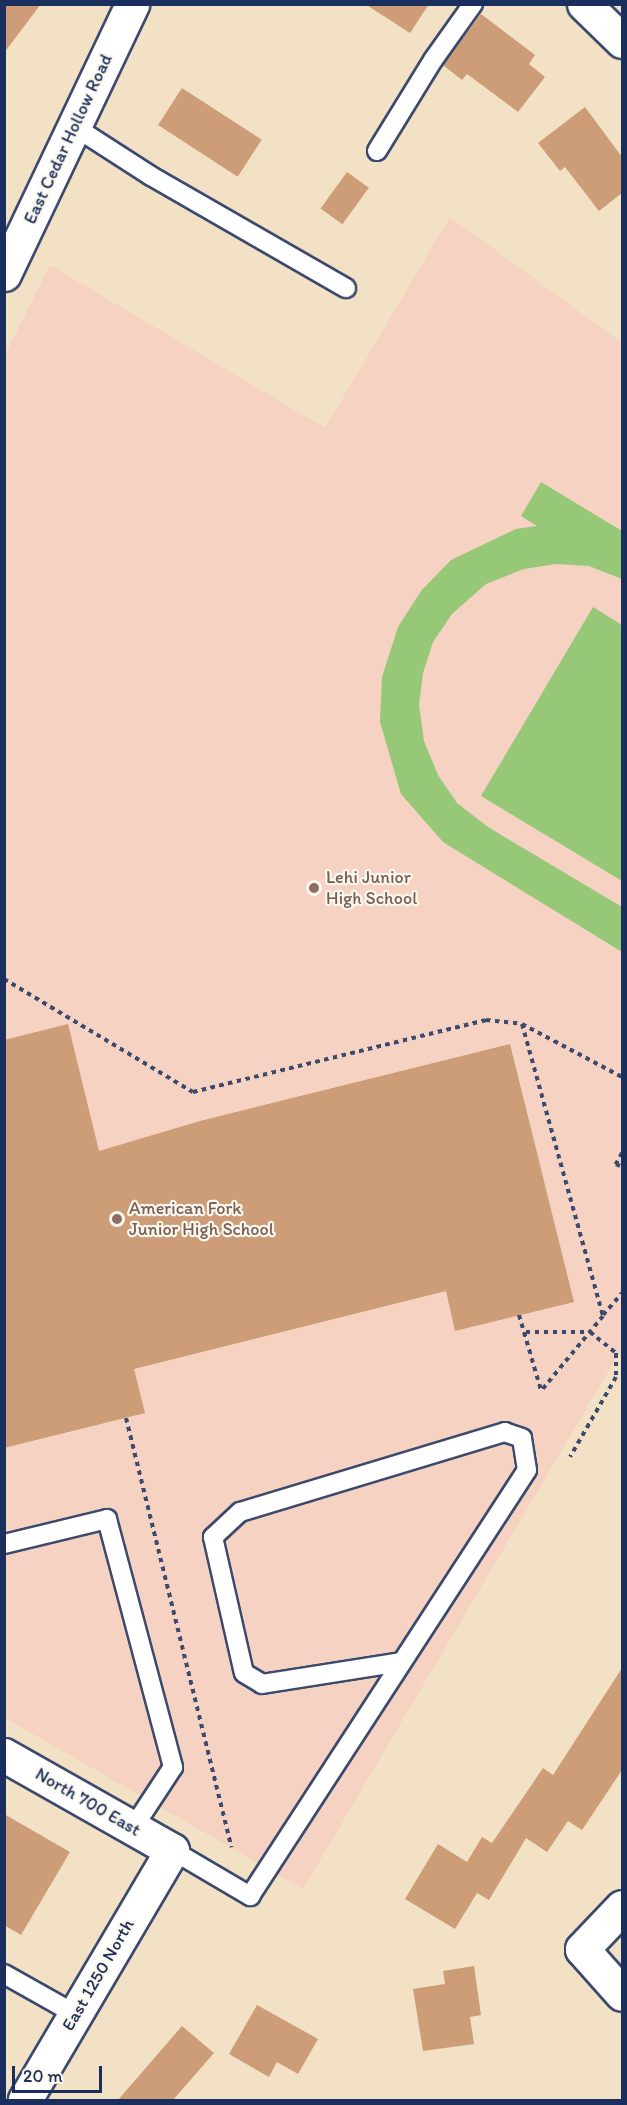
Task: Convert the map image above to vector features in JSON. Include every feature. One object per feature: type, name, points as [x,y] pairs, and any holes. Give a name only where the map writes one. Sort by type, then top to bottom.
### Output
[{"type":"street","name":"East Cedar Hollow Road","points":[[4,274],[13,232],[75,127],[132,4]]},
{"type":"street","points":[[584,4],[622,41]]},
{"type":"street","name":"North 700 East","points":[[4,1755],[172,1850]]},
{"type":"street","name":"East 1250 North","points":[[25,2100],[172,1850]]},
{"type":"street","points":[[622,1907],[582,1949],[622,1994]]},
{"type":"lane","points":[[377,151],[433,60],[473,4]]},
{"type":"lane","points":[[75,127],[151,176],[346,288]]},
{"type":"lane","points":[[172,1850],[250,1896],[526,1470],[522,1438],[505,1432],[240,1512],[213,1537],[244,1673],[262,1684],[401,1662]]},
{"type":"lane","points":[[4,1545],[108,1519],[173,1767],[133,1828]]},
{"type":"lane","points":[[4,1974],[75,2014]]},
{"type":"path","points":[[4,979],[193,1092],[486,1020],[522,1024],[622,1077]]},
{"type":"path","points":[[522,1024],[603,1316]]},
{"type":"path","points":[[622,1154],[616,1164],[622,1167]]},
{"type":"path","points":[[519,1315],[526,1332],[541,1391],[622,1293]]},
{"type":"path","points":[[526,1332],[590,1332],[616,1353],[616,1377],[570,1457]]},
{"type":"path","points":[[126,1418],[231,1847]]},
{"type":"shaded area","name":"Lehi Junior High School","points":[[450,217],[622,343],[622,1348],[303,1889],[5,1718],[4,357],[50,265],[325,428]]},
{"type":"green space","points":[[541,482],[622,531],[622,579],[589,566],[556,564],[524,569],[486,584],[452,614],[433,642],[423,673],[419,705],[424,741],[438,775],[457,803],[488,827],[622,907],[622,952],[443,842],[401,794],[380,722],[382,677],[398,627],[421,591],[451,560],[516,529],[537,526],[521,516]]},
{"type":"green space","points":[[593,607],[622,625],[622,881],[481,796]]},
{"type":"building","points":[[4,4],[41,4],[4,53]]},
{"type":"building","points":[[365,4],[429,4],[410,33]]},
{"type":"building","points":[[481,14],[535,55],[529,64],[545,77],[518,112],[467,74],[462,80],[443,65]]},
{"type":"building","points":[[182,88],[262,140],[238,177],[158,125]]},
{"type":"building","points":[[585,107],[622,157],[622,193],[599,211],[565,167],[560,171],[538,143]]},
{"type":"building","points":[[347,172],[369,188],[342,224],[321,208]]},
{"type":"building","points":[[68,1024],[99,1151],[200,1121],[510,1044],[574,1302],[455,1331],[446,1291],[134,1369],[145,1413],[4,1448],[4,1040]]},
{"type":"building","points":[[622,1668],[622,1770],[582,1830],[568,1821],[547,1852],[526,1838],[489,1900],[477,1893],[455,1929],[405,1899],[438,1844],[467,1862],[482,1837],[492,1843],[543,1768],[553,1775]]},
{"type":"building","points":[[4,1814],[70,1852],[21,1935],[4,1925]]},
{"type":"building","points":[[474,1966],[481,2015],[470,2017],[474,2044],[423,2051],[413,1989],[445,1984],[443,1971]]},
{"type":"building","points":[[257,2005],[318,2039],[298,2074],[277,2062],[269,2077],[229,2054]]},
{"type":"building","points":[[182,2026],[214,2053],[173,2100],[118,2100]]},
{"type":"place","name":"Lehi Junior High School","points":[[314,888]]},
{"type":"place","name":"American Fork Junior High School","points":[[117,1219]]}]
